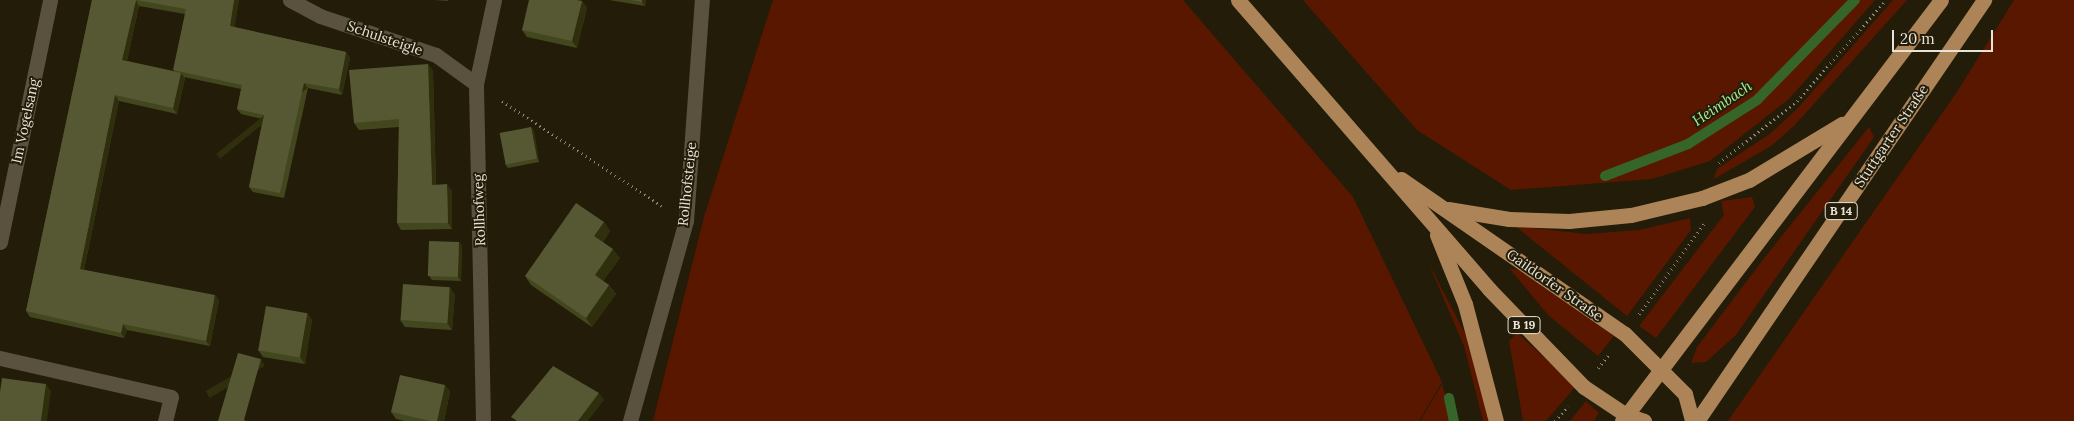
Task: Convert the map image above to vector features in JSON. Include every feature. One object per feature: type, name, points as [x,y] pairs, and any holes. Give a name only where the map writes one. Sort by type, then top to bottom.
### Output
[{"type":"main road","name":"Gaildorfer Straße","points":[[1238,0],[1391,173],[1433,225],[1584,387],[1624,418],[1644,421]]},
{"type":"main road","points":[[1624,418],[1941,0]]},
{"type":"main road","name":"Stuttgarter Straße","points":[[1697,421],[1984,0]]},
{"type":"main road","points":[[1448,209],[1509,219],[1570,221],[1640,213],[1702,198],[1749,180],[1804,151],[1855,115]]},
{"type":"main road","name":"Gaildorfer Straße","points":[[1391,173],[1448,209],[1625,334],[1662,367],[1685,394],[1692,421]]},
{"type":"main road","points":[[1433,225],[1465,304],[1496,421]]},
{"type":"street","name":"Im Vogelsang","points":[[0,242],[50,0]]},
{"type":"street","name":"Schulsteigle","points":[[290,0],[320,16],[436,55],[476,84]]},
{"type":"street","name":"Rollhofweg","points":[[483,421],[476,84],[494,0]]},
{"type":"street","name":"Rollhofsteige","points":[[630,421],[686,221],[702,0]]},
{"type":"street","points":[[0,358],[171,397],[165,421]]},
{"type":"path","points":[[476,84],[686,221]]},
{"type":"shaded area","points":[[773,0],[1183,0],[1353,197],[1442,382],[1419,421],[653,421],[704,217]]},
{"type":"shaded area","points":[[1303,0],[1875,0],[1790,98],[1710,161],[1652,179],[1511,190],[1417,130]]},
{"type":"shaded area","points":[[1893,0],[1907,0],[1795,125],[1771,146],[1714,179],[1717,169],[1771,133],[1798,108]]},
{"type":"shaded area","points":[[2014,0],[2074,0],[2074,421],[1728,421],[1957,92]]},
{"type":"shaded area","points":[[1869,127],[1874,137],[1736,335],[1706,362],[1691,363],[1697,347],[1765,257]]},
{"type":"shaded area","points":[[1752,197],[1755,207],[1656,338],[1639,326],[1724,215],[1721,201]]},
{"type":"shaded area","points":[[1690,218],[1691,230],[1627,316],[1515,226],[1586,234],[1639,230]]},
{"type":"shaded area","points":[[1428,262],[1470,343],[1493,421],[1483,421],[1464,346]]},
{"type":"shaded area","points":[[1509,268],[1519,270],[1614,336],[1598,356],[1548,315]]},
{"type":"shaded area","points":[[1517,333],[1576,386],[1546,421],[1523,421],[1509,341]]},
{"type":"shaded area","points":[[1442,384],[1453,421],[1420,421]]},
{"type":"shaded area","points":[[1586,401],[1599,413],[1594,421],[1570,421]]},
{"type":"building","points":[[92,0],[136,0],[122,60],[181,73],[173,108],[115,95],[80,269],[215,295],[206,341],[123,324],[121,333],[26,311]]},
{"type":"building","points":[[136,0],[234,0],[230,26],[346,52],[339,89],[304,83],[280,193],[249,187],[264,115],[237,109],[242,85],[173,70],[186,9]]},
{"type":"building","points":[[529,0],[582,1],[572,41],[522,30]]},
{"type":"building","points":[[428,64],[432,185],[447,184],[448,223],[397,223],[399,119],[354,123],[349,70]]},
{"type":"building","points":[[531,127],[537,158],[506,165],[500,133]]},
{"type":"building","points":[[576,203],[604,222],[594,236],[613,249],[595,275],[609,285],[586,318],[525,276]]},
{"type":"building","points":[[429,241],[459,242],[458,277],[428,276]]},
{"type":"building","points":[[403,284],[450,287],[447,323],[400,320]]},
{"type":"building","points":[[266,306],[307,313],[300,358],[258,350]]},
{"type":"building","points":[[238,353],[261,359],[244,420],[246,421],[218,421]]},
{"type":"building","points":[[553,366],[599,393],[578,421],[517,421],[511,417]]},
{"type":"building","points":[[400,375],[445,385],[437,421],[391,412]]},
{"type":"building","points":[[2,378],[46,384],[41,421],[0,421]]},
{"type":"waterway","name":"Heimbach","points":[[1605,176],[1688,144],[1757,100],[1855,0]]},
{"type":"waterway","name":"Heimbach","points":[[1449,398],[1454,421]]}]
